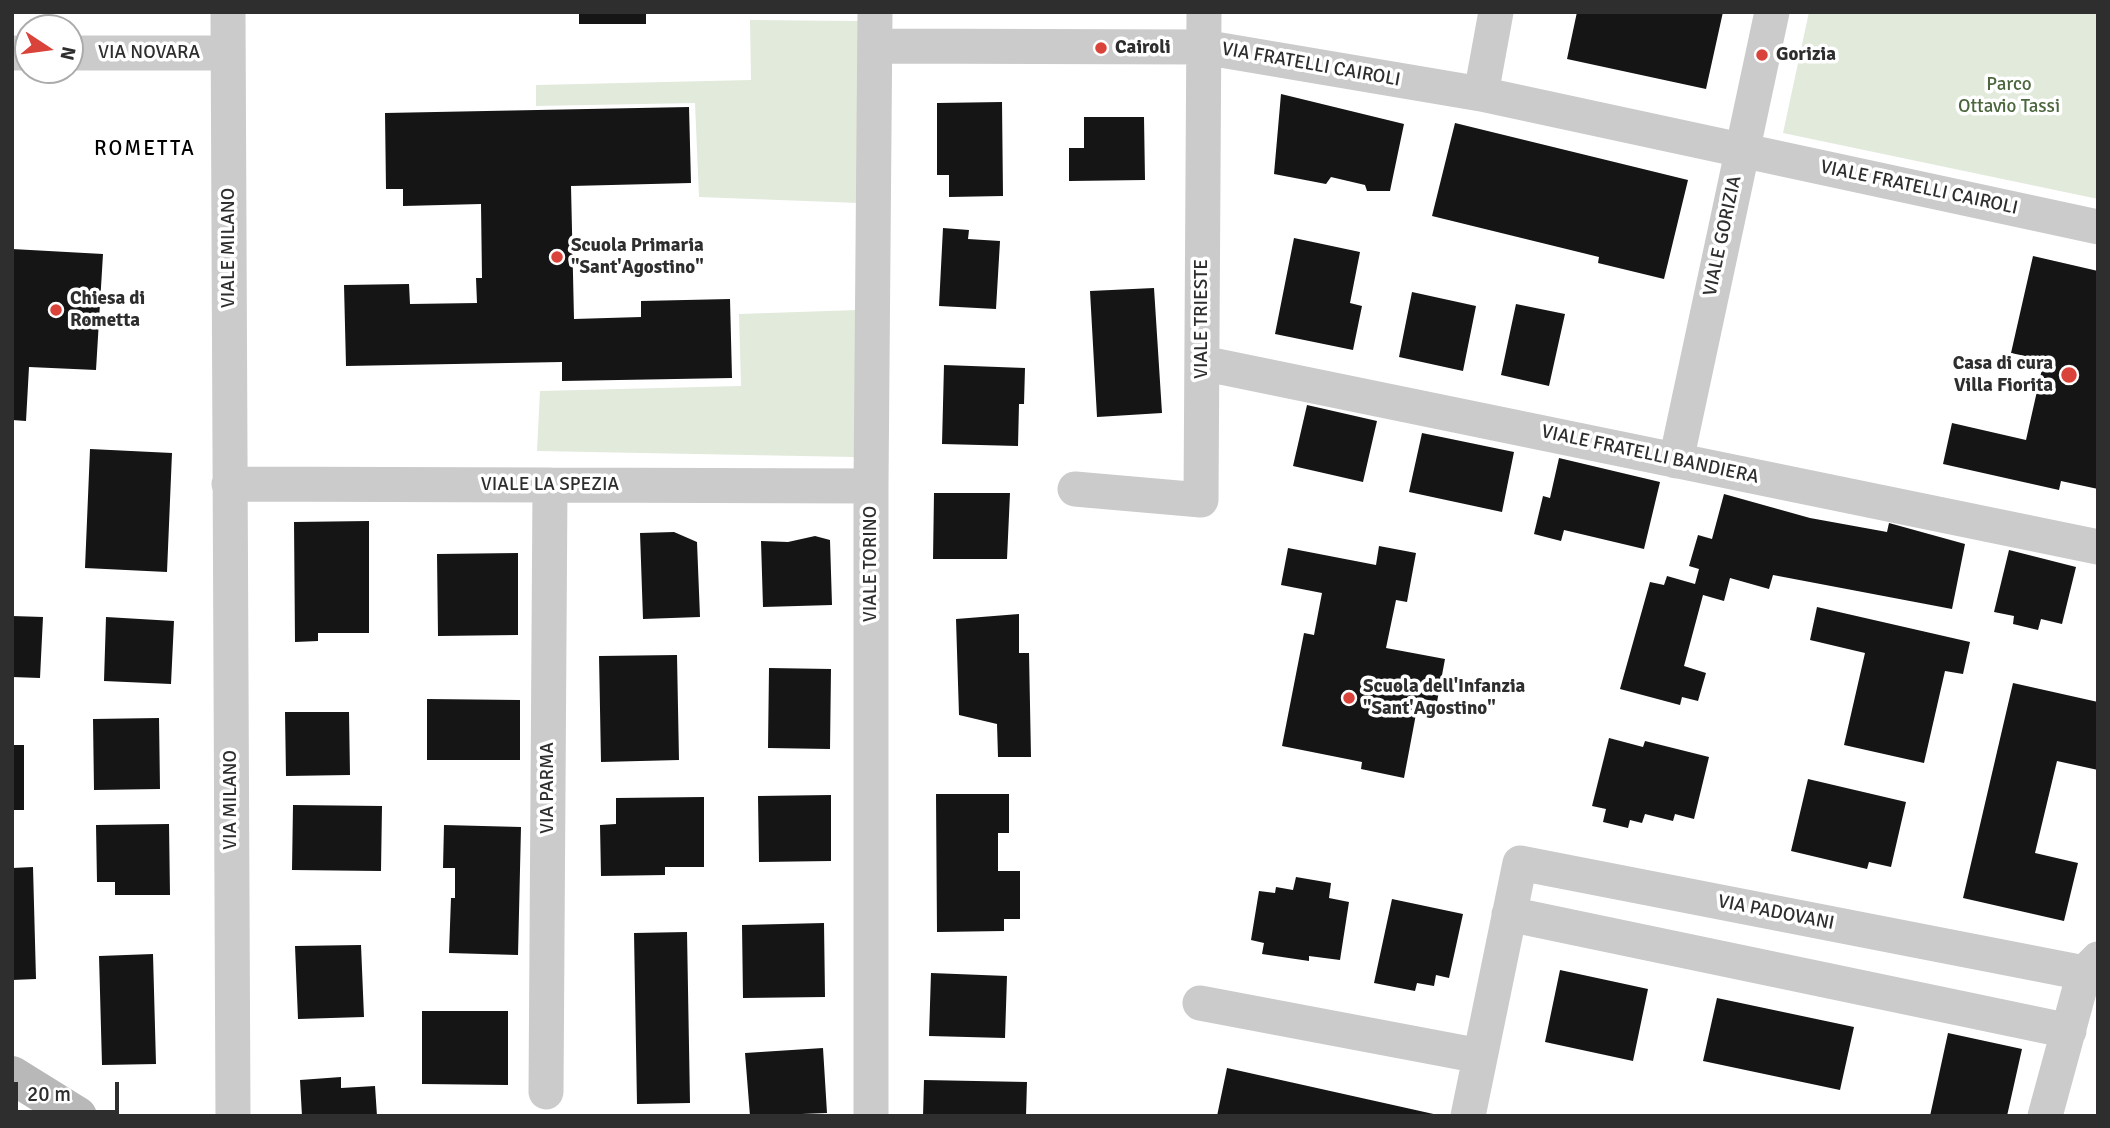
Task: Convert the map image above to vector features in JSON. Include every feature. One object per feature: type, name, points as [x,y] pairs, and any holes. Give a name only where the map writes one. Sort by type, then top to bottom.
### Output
[{"type":"main road","points":[[12,1075],[78,1116]]},
{"type":"street","name":"VIALE MILANO","points":[[228,12],[229,484]]},
{"type":"street","name":"VIALE TRIESTE","points":[[1075,489],[1201,500],[1204,12]]},
{"type":"street","points":[[1481,94],[1496,12]]},
{"type":"street","name":"VIALE GORIZIA","points":[[1676,461],[1772,12]]},
{"type":"street","name":"VIA FRATELLI CAIROLI","points":[[875,29],[1203,47],[1481,94],[1741,150]]},
{"type":"street","name":"VIALE TORINO","points":[[871,1116],[875,29]]},
{"type":"street","name":"VIA NOVARA","points":[[84,53],[228,53]]},
{"type":"street","name":"VIALE FRATELLI CAIROLI","points":[[1741,150],[2098,227]]},
{"type":"street","name":"VIALE FRATELLI BANDIERA","points":[[1202,363],[2098,547]]},
{"type":"street","name":"VIALE LA SPEZIA","points":[[229,484],[872,486]]},
{"type":"street","name":"VIA MILANO","points":[[229,484],[233,1116]]},
{"type":"street","name":"VIA PARMA","points":[[546,1092],[550,485]]},
{"type":"street","name":"VIA PADOVANI","points":[[1468,1116],[1520,863],[2091,966]]},
{"type":"street","points":[[1509,914],[2069,1031]]},
{"type":"street","points":[[2045,1116],[2091,966]]},
{"type":"street","points":[[1199,1003],[1480,1056]]},
{"type":"green space","name":"Parco Ottavio Tassi","points":[[1809,12],[2098,12],[2098,199],[1783,133]]},
{"type":"green space","points":[[750,20],[861,21],[859,203],[699,197],[695,103],[536,106],[536,85],[751,80]]},
{"type":"green space","points":[[857,310],[854,457],[537,451],[540,391],[741,386],[739,314]]},
{"type":"building","points":[[579,12],[646,12],[646,24],[579,24]]},
{"type":"building","points":[[1577,12],[1723,12],[1706,89],[1567,59]]},
{"type":"building","points":[[1281,94],[1404,124],[1390,191],[1367,191],[1365,185],[1331,177],[1326,184],[1274,174]]},
{"type":"building","points":[[1002,102],[1003,196],[949,197],[949,175],[937,175],[937,103]]},
{"type":"building","points":[[689,107],[691,183],[571,186],[574,319],[641,317],[641,301],[730,299],[732,378],[562,381],[562,362],[346,366],[344,285],[409,284],[410,304],[477,303],[476,278],[482,278],[481,204],[403,206],[403,189],[386,189],[385,113]]},
{"type":"building","points":[[1084,117],[1144,117],[1145,180],[1069,181],[1069,148],[1084,148]]},
{"type":"building","points":[[1455,123],[1688,180],[1664,279],[1598,263],[1599,257],[1432,216]]},
{"type":"building","points":[[943,228],[969,230],[968,239],[1000,241],[996,309],[939,306]]},
{"type":"building","points":[[1294,238],[1360,252],[1350,303],[1362,306],[1353,350],[1275,334]]},
{"type":"building","name":"Chiesa di Rometta","points":[[12,249],[103,254],[96,370],[29,367],[26,421],[12,420]]},
{"type":"building","name":"Casa di cura Villa Fiorita","points":[[2033,256],[2098,271],[2098,489],[2061,481],[2059,490],[1943,464],[1952,423],[2026,440],[2044,360],[2011,353]]},
{"type":"building","points":[[1154,288],[1162,413],[1097,417],[1090,291]]},
{"type":"building","points":[[1412,292],[1476,306],[1463,371],[1399,357]]},
{"type":"building","points":[[1516,304],[1565,314],[1549,386],[1501,375]]},
{"type":"building","points":[[944,365],[1025,368],[1024,404],[1019,404],[1018,446],[942,444]]},
{"type":"building","points":[[1307,405],[1377,421],[1363,482],[1293,466]]},
{"type":"building","points":[[1422,433],[1514,452],[1502,512],[1409,492]]},
{"type":"building","points":[[90,449],[172,453],[167,572],[85,568]]},
{"type":"building","points":[[1559,458],[1660,482],[1644,549],[1564,530],[1561,541],[1534,534],[1543,496],[1550,498]]},
{"type":"building","points":[[934,493],[1010,493],[1007,559],[933,559]]},
{"type":"building","points":[[1724,494],[1810,518],[1887,532],[1889,523],[1965,544],[1952,609],[1773,575],[1769,589],[1730,578],[1724,601],[1703,595],[1684,666],[1706,673],[1698,701],[1682,697],[1680,705],[1620,689],[1650,582],[1664,585],[1667,576],[1695,584],[1699,569],[1689,566],[1698,535],[1712,539]]},
{"type":"building","points":[[369,521],[369,633],[318,633],[318,641],[295,642],[294,522]]},
{"type":"building","points":[[674,532],[697,542],[700,617],[643,619],[640,533]]},
{"type":"building","points":[[815,536],[830,540],[832,605],[763,607],[761,541],[788,542]]},
{"type":"building","points":[[1379,546],[1416,553],[1407,602],[1396,600],[1386,648],[1445,659],[1437,702],[1419,698],[1404,778],[1361,769],[1362,762],[1282,746],[1304,633],[1314,635],[1322,593],[1281,585],[1288,548],[1376,565]]},
{"type":"building","points":[[2009,550],[2076,567],[2062,624],[2041,619],[2038,630],[2013,624],[2014,616],[1994,612]]},
{"type":"building","points":[[518,553],[518,635],[438,636],[437,554]]},
{"type":"building","points":[[1817,607],[1970,642],[1963,674],[1945,671],[1924,763],[1844,745],[1865,653],[1810,640]]},
{"type":"building","points":[[1019,614],[1019,653],[1029,653],[1031,757],[998,757],[997,724],[959,715],[956,619]]},
{"type":"building","points":[[12,616],[43,617],[40,678],[12,677]]},
{"type":"building","points":[[106,617],[174,621],[171,684],[104,681]]},
{"type":"building","points":[[677,655],[679,760],[601,762],[599,656]]},
{"type":"building","points":[[769,668],[831,669],[830,749],[768,748]]},
{"type":"building","points":[[2013,683],[2098,702],[2098,770],[2057,761],[2035,853],[2078,863],[2064,921],[1963,898]]},
{"type":"building","points":[[427,699],[520,700],[520,760],[427,760]]},
{"type":"building","points":[[285,712],[349,712],[350,775],[286,776]]},
{"type":"building","points":[[159,718],[160,789],[94,790],[93,719]]},
{"type":"building","points":[[1609,738],[1643,747],[1645,741],[1709,757],[1694,819],[1675,814],[1673,821],[1645,814],[1642,823],[1630,820],[1628,828],[1603,822],[1606,809],[1592,806]]},
{"type":"building","points":[[12,745],[24,745],[24,810],[12,810]]},
{"type":"building","points":[[1808,779],[1906,802],[1891,867],[1869,862],[1867,869],[1791,851]]},
{"type":"building","points":[[936,794],[1009,794],[1009,833],[998,833],[998,871],[1020,871],[1020,919],[1004,919],[1004,931],[937,932]]},
{"type":"building","points":[[831,795],[831,861],[759,862],[758,796]]},
{"type":"building","points":[[704,797],[704,867],[665,867],[665,875],[601,876],[600,825],[616,824],[616,798]]},
{"type":"building","points":[[293,805],[382,806],[381,871],[292,870]]},
{"type":"building","points":[[169,824],[170,895],[115,895],[115,882],[97,882],[96,825]]},
{"type":"building","points":[[444,825],[521,827],[518,955],[449,953],[451,898],[455,898],[455,868],[443,868]]},
{"type":"building","points":[[33,867],[36,979],[12,980],[12,868]]},
{"type":"building","points":[[1296,877],[1331,883],[1329,898],[1349,902],[1340,960],[1309,956],[1309,961],[1262,954],[1264,943],[1251,940],[1259,891],[1275,893],[1276,887],[1293,890]]},
{"type":"building","points":[[1392,899],[1463,914],[1449,978],[1436,975],[1434,986],[1417,983],[1415,991],[1374,983]]},
{"type":"building","points":[[824,923],[825,997],[743,998],[742,925]]},
{"type":"building","points":[[687,932],[690,1103],[637,1104],[634,933]]},
{"type":"building","points":[[361,945],[364,1017],[298,1019],[295,946]]},
{"type":"building","points":[[153,954],[156,1064],[102,1065],[99,956]]},
{"type":"building","points":[[1560,970],[1648,989],[1633,1061],[1545,1042]]},
{"type":"building","points":[[931,973],[1007,976],[1005,1038],[929,1036]]},
{"type":"building","points":[[1717,998],[1854,1027],[1840,1090],[1703,1061]]},
{"type":"building","points":[[422,1011],[508,1011],[508,1085],[422,1084]]},
{"type":"building","points":[[1948,1033],[2022,1049],[2007,1116],[1930,1116]]},
{"type":"building","points":[[823,1048],[827,1113],[750,1116],[745,1053]]},
{"type":"building","points":[[1227,1068],[1438,1115],[1438,1116],[1217,1116]]},
{"type":"building","points":[[341,1077],[341,1088],[375,1086],[377,1116],[302,1116],[300,1080]]},
{"type":"building","points":[[924,1080],[1027,1082],[1026,1116],[923,1116]]},
{"type":"place","name":"Cairoli","points":[[1101,48]]},
{"type":"place","name":"Gorizia","points":[[1762,55]]},
{"type":"place","name":"Scuola Primaria \"Sant'Agostino\"","points":[[557,257]]},
{"type":"place","name":"Chiesa di Rometta","points":[[56,310]]},
{"type":"place","name":"Casa di cura Villa Fiorita","points":[[2069,375]]},
{"type":"place","name":"Scuola dell'Infanzia \"Sant'Agostino\"","points":[[1349,698]]},
{"type":"district","name":"ROMETTA","points":[[145,149]]}]
